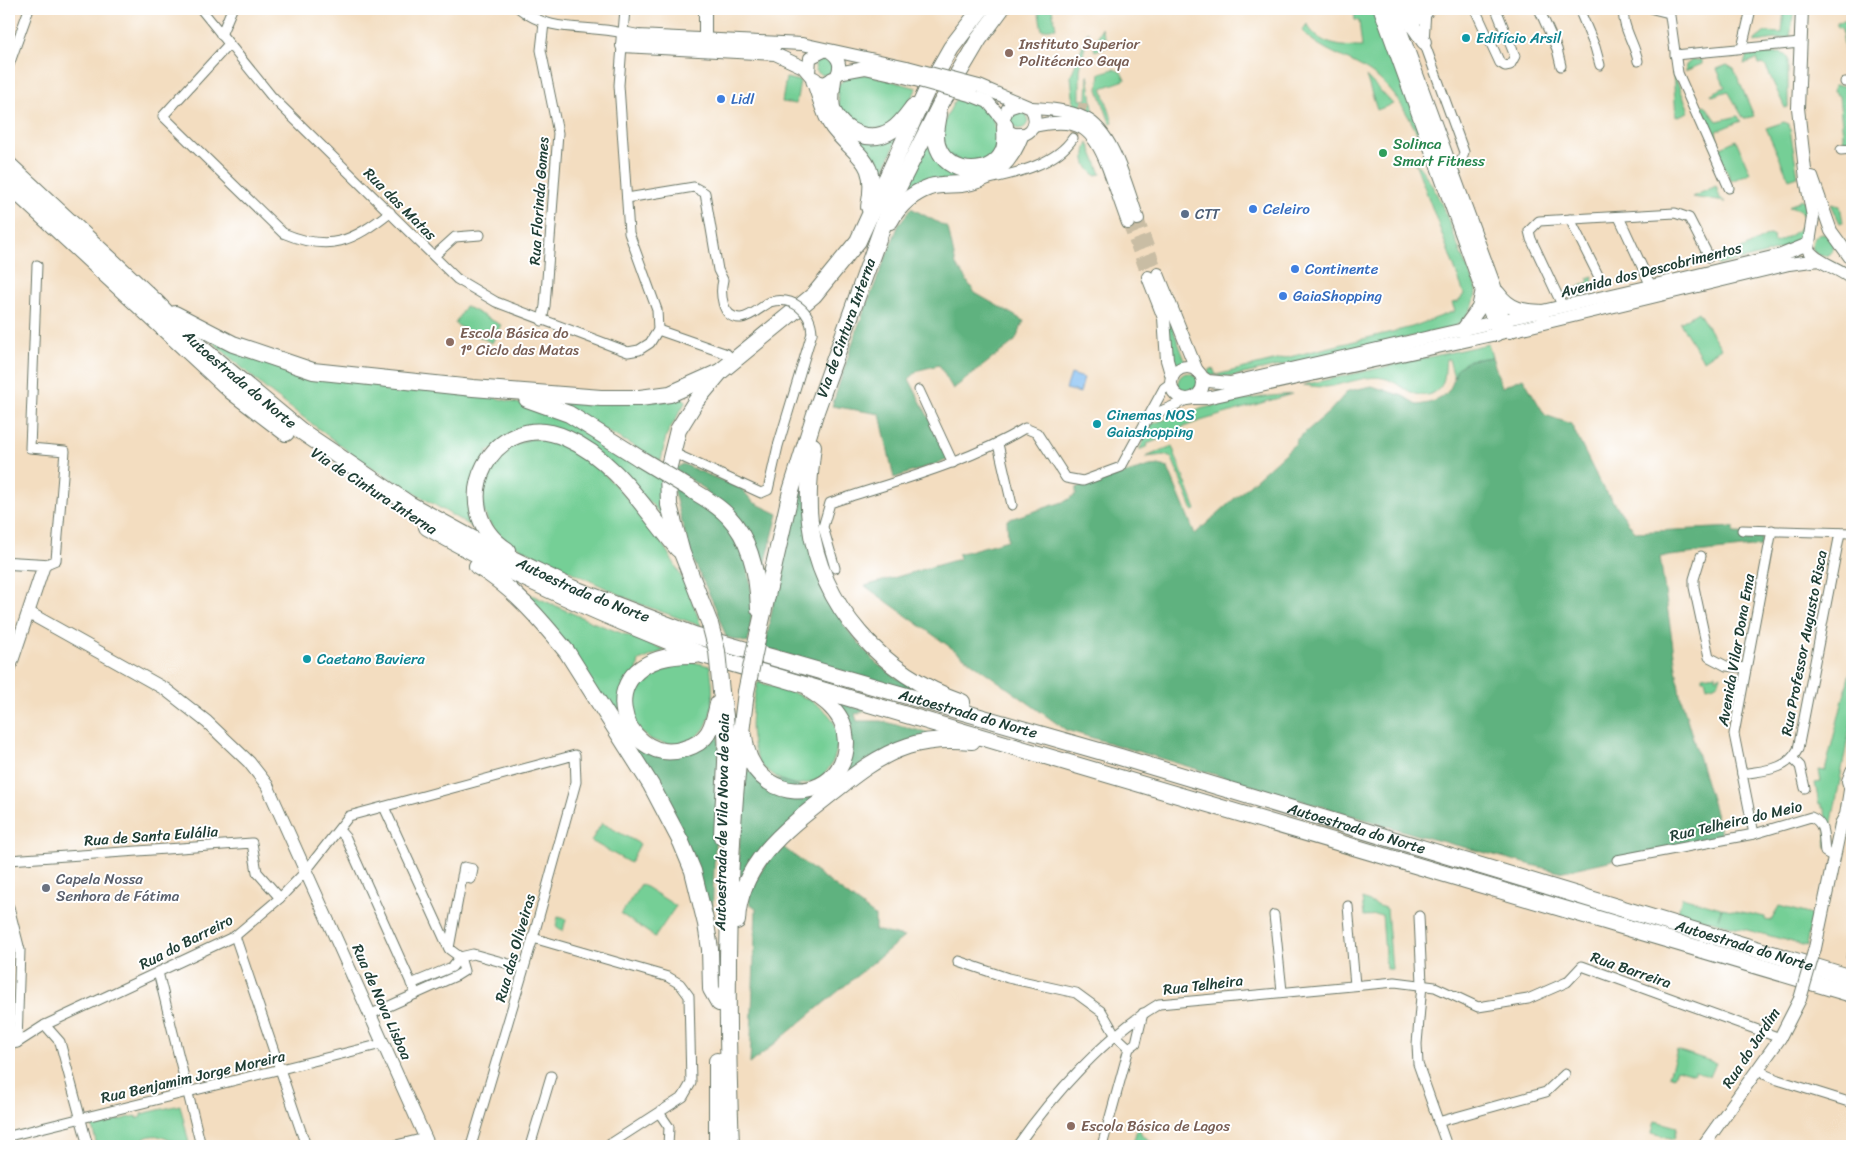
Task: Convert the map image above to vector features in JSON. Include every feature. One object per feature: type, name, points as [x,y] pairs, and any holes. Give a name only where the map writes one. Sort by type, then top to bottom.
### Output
[{"type":"highway","name":"Via de Cintura Interna","points":[[721,371],[814,295],[858,241],[926,92],[951,48],[981,9]]},
{"type":"highway","name":"Via de Cintura Interna","points":[[742,718],[759,630],[791,491],[815,414],[880,241],[892,200],[940,105],[979,39],[1001,9]]},
{"type":"highway","points":[[812,76],[832,126],[862,156],[868,168],[872,195],[866,226]]},
{"type":"highway","points":[[836,76],[830,98],[833,110],[840,122],[861,136],[874,137],[892,130],[926,92]]},
{"type":"highway","points":[[940,105],[936,140],[940,152],[956,168],[978,170],[989,166],[999,159],[1004,151],[1006,142],[1004,123]]},
{"type":"highway","points":[[880,241],[896,212],[910,197],[932,186],[979,181],[998,170],[1014,153],[1020,136]]},
{"type":"highway","points":[[9,165],[156,302],[233,344],[313,371],[473,388],[601,398],[640,398],[670,394],[721,371]]},
{"type":"highway","name":"Via de Cintura Interna","points":[[9,185],[167,333],[250,406],[347,477],[422,524],[522,578],[632,627],[703,655],[798,684]]},
{"type":"highway","name":"Autoestrada do Norte","points":[[156,302],[200,347],[243,384],[295,426],[354,469],[447,525],[572,588],[694,635],[1120,757],[1852,978]]},
{"type":"highway","name":"Autoestrada de Vila Nova de Gaia","points":[[717,1146],[726,749],[725,709],[721,692],[717,651],[710,624],[682,553],[669,505],[667,488],[670,455],[678,430],[687,414],[721,371]]},
{"type":"highway","points":[[827,386],[814,436],[809,480],[810,521],[817,553],[827,583],[852,626],[897,670],[933,690],[952,699],[1120,757]]},
{"type":"highway","points":[[473,388],[546,404],[569,414],[687,487],[728,516],[739,530],[755,572],[759,630]]},
{"type":"highway","points":[[572,588],[497,544],[481,520],[476,503],[478,479],[485,462],[497,448],[510,438],[524,433],[549,432],[566,438],[584,448],[608,466],[682,553]]},
{"type":"highway","points":[[422,524],[464,559],[493,576],[549,630],[582,674],[618,730],[666,811],[693,871],[710,948],[712,989],[719,1003]]},
{"type":"highway","points":[[703,655],[669,656],[642,666],[625,687],[623,704],[628,724],[640,741],[650,747],[676,752],[690,748],[707,735],[714,726],[721,692]]},
{"type":"highway","points":[[742,718],[745,748],[759,775],[773,785],[795,792],[806,791],[824,784],[831,779],[844,761],[845,732],[842,721],[832,707],[798,684]]},
{"type":"highway","name":"Autoestrada do Norte","points":[[798,684],[903,713],[1007,746],[1852,994]]},
{"type":"highway","name":"Autoestrada de Vila Nova de Gaia","points":[[730,1146],[729,984],[731,865],[742,718]]},
{"type":"highway","points":[[729,984],[735,978],[737,916],[744,891],[758,862],[779,836],[793,824],[872,763],[910,745],[954,740],[1007,746]]},
{"type":"main road","points":[[705,9],[705,44]]},
{"type":"main road","points":[[1381,9],[1488,288],[1501,311],[1499,325]]},
{"type":"main road","points":[[1394,9],[1488,288],[1509,306],[1521,311],[1543,312]]},
{"type":"main road","points":[[1394,9],[1408,19],[1424,42]]},
{"type":"main road","points":[[1802,9],[1798,108],[1802,154],[1813,217],[1810,254],[1852,279]]},
{"type":"main road","points":[[1408,19],[1420,17],[1426,10]]},
{"type":"main road","points":[[904,72],[865,68],[836,76],[824,83],[812,76],[803,67],[775,54],[705,44],[623,33],[622,46],[705,44],[802,44],[976,91],[1025,106],[1070,113],[1084,118],[1100,129],[1111,148],[1133,221],[1101,149],[1088,131],[1068,122],[1053,122],[1034,126]]},
{"type":"main road","points":[[827,51],[838,61],[836,76]]},
{"type":"main road","points":[[812,76],[810,58],[827,51]]},
{"type":"main road","points":[[976,91],[988,102],[1004,123],[1008,132],[1020,136],[1026,134],[1034,126],[1036,120],[1025,106]]},
{"type":"main road","points":[[1004,123],[1008,108],[1025,106]]},
{"type":"main road","points":[[1802,154],[1831,231],[1852,260]]},
{"type":"main road","points":[[1810,239],[1821,229],[1831,231]]},
{"type":"main road","name":"Avenida dos Descobrimentos","points":[[1200,374],[1213,382],[1230,383],[1463,330],[1499,325],[1543,312],[1781,255],[1810,239]]},
{"type":"main road","points":[[1821,260],[1837,253],[1840,243]]},
{"type":"main road","name":"Avenida dos Descobrimentos","points":[[1190,399],[1206,398],[1499,325],[1789,264],[1821,260]]},
{"type":"main road","points":[[1153,276],[1200,374],[1202,390],[1190,399],[1179,397],[1172,390],[1172,380],[1167,360],[1164,318],[1153,276]]},
{"type":"main road","points":[[1463,330],[1478,309],[1488,288]]},
{"type":"main road","points":[[1172,380],[1181,368],[1187,367],[1200,374]]},
{"type":"main road","points":[[9,563],[44,565],[9,670]]},
{"type":"main road","name":"Rua de Nova Lisboa","points":[[29,613],[165,689],[206,722],[249,762],[267,785],[427,1142]]},
{"type":"main road","name":"Rua do Jardim","points":[[1703,1146],[1780,1038],[1800,998],[1815,948],[1841,824],[1849,812],[1851,792],[1848,780],[1852,771]]},
{"type":"street","points":[[9,65],[29,9]]},
{"type":"street","name":"Rua das Matas","points":[[201,9],[272,97],[457,279],[496,302],[628,352],[639,350],[650,343],[658,330]]},
{"type":"street","points":[[221,35],[232,9]]},
{"type":"street","points":[[520,9],[544,23],[559,27],[623,33],[625,9]]},
{"type":"street","points":[[1475,9],[1500,63],[1504,66],[1510,65],[1515,56],[1496,9]]},
{"type":"street","points":[[1539,9],[1561,66]]},
{"type":"street","points":[[1579,9],[1595,47],[1600,65]]},
{"type":"street","points":[[1624,9],[1622,18],[1636,48],[1638,61]]},
{"type":"street","points":[[1653,9],[1669,11],[1678,73],[1729,188]]},
{"type":"street","points":[[1742,48],[1751,9]]},
{"type":"street","points":[[1426,10],[1424,42],[1464,152],[1462,160]]},
{"type":"street","name":"Rua Florinda Gomes","points":[[542,321],[546,306],[558,133],[541,50],[544,23]]},
{"type":"street","points":[[229,44],[162,116],[283,233],[296,238],[336,244],[362,233],[390,212]]},
{"type":"street","points":[[1675,55],[1800,44]]},
{"type":"street","points":[[622,46],[619,85],[629,233],[657,310],[658,330],[727,354]]},
{"type":"street","points":[[979,181],[1007,175],[1056,156],[1066,149],[1073,138]]},
{"type":"street","points":[[1842,150],[1852,149]]},
{"type":"street","points":[[627,198],[694,187],[700,189],[705,193],[718,270],[723,280],[720,293],[726,310],[735,317],[748,316],[770,302],[779,300],[797,304],[807,314],[811,324],[812,333],[778,446],[768,490],[762,493],[678,455]]},
{"type":"street","points":[[1564,307],[1531,239],[1530,231],[1539,221],[1619,216],[1684,215],[1689,218],[1710,257]]},
{"type":"street","points":[[1619,216],[1652,286]]},
{"type":"street","points":[[1570,219],[1601,281]]},
{"type":"street","points":[[434,256],[455,237],[480,236]]},
{"type":"street","points":[[37,265],[30,448],[65,451],[56,560],[44,565]]},
{"type":"street","points":[[835,568],[823,527],[830,503],[953,463],[998,444],[1025,428],[1037,433],[1066,478],[1083,481],[1121,467],[1164,388],[1172,380]]},
{"type":"street","points":[[919,390],[953,463]]},
{"type":"street","points":[[1149,416],[1190,399]]},
{"type":"street","points":[[998,444],[1012,505]]},
{"type":"street","points":[[1742,530],[1852,533]]},
{"type":"street","name":"Avenida Vilar Dona Ema","points":[[1754,834],[1734,734],[1772,530]]},
{"type":"street","name":"Rua Professor Augusto Risca","points":[[1742,774],[1783,766],[1793,759],[1798,749],[1840,533]]},
{"type":"street","points":[[1701,556],[1695,573],[1694,587],[1709,656],[1726,666],[1746,668]]},
{"type":"street","name":"Rua do Barreiro","points":[[13,1044],[45,1025],[235,936],[280,898],[305,872],[349,816],[575,755]]},
{"type":"street","name":"Rua das Oliveiras","points":[[471,1146],[533,938],[576,782],[575,755]]},
{"type":"street","name":"Rua Professor Augusto Risca","points":[[1793,759],[1800,766],[1805,788]]},
{"type":"street","points":[[384,807],[449,949],[460,956],[473,954],[523,968]]},
{"type":"street","name":"Rua Telheira do Meio","points":[[1617,860],[1754,834],[1811,817],[1818,820],[1822,826],[1824,852],[1834,857]]},
{"type":"street","points":[[339,830],[346,838],[416,994]]},
{"type":"street","name":"Rua de Santa Eulália","points":[[9,860],[252,843],[257,872],[265,884],[280,898]]},
{"type":"street","points":[[449,949],[462,876]]},
{"type":"street","points":[[1348,906],[1355,984]]},
{"type":"street","points":[[9,907],[20,950],[13,1044]]},
{"type":"street","points":[[437,922],[454,915]]},
{"type":"street","points":[[1274,915],[1282,991]]},
{"type":"street","points":[[1419,916],[1422,984],[1417,1044],[1418,1064],[1447,1146]]},
{"type":"street","points":[[235,936],[282,1070],[306,1146]]},
{"type":"street","points":[[533,938],[668,977],[680,984],[689,996],[691,1083],[683,1097],[660,1114],[607,1146]]},
{"type":"street","points":[[411,984],[452,967],[460,956]]},
{"type":"street","points":[[370,1015],[464,971],[460,956]]},
{"type":"street","points":[[958,961],[1008,978],[1076,993],[1102,1012],[1116,1036],[1129,1048]]},
{"type":"street","name":"Rua Barreira","points":[[1422,984],[1435,987],[1478,1007],[1528,999],[1567,982],[1582,966],[1780,1038]]},
{"type":"street","points":[[452,967],[456,976]]},
{"type":"street","points":[[158,972],[201,1146]]},
{"type":"street","name":"Rua Telheira","points":[[1017,1146],[1061,1090],[1116,1036],[1143,1013],[1159,1004],[1355,984],[1395,982],[1422,984]]},
{"type":"street","points":[[1102,1146],[1129,1048],[1136,1043],[1143,1013]]},
{"type":"street","points":[[45,1025],[60,1042],[88,1146]]},
{"type":"street","name":"Rua Benjamim Jorge Moreira","points":[[9,1136],[382,1044]]},
{"type":"street","points":[[1759,1068],[1766,1075],[1778,1080],[1852,1103]]},
{"type":"street","points":[[1438,1122],[1546,1092],[1565,1074]]},
{"type":"street","points":[[530,1146],[551,1076]]},
{"type":"street","points":[[660,1114],[669,1127],[668,1146]]},
{"type":"street","points":[[392,1146],[427,1142]]},
{"type":"green space","points":[[1038,9],[1052,9],[1056,28],[1042,30]]},
{"type":"green space","points":[[1354,9],[1374,9],[1400,73],[1436,173],[1409,118],[1392,92],[1382,81],[1362,67],[1317,44],[1302,31],[1307,24],[1323,41],[1338,45],[1362,47],[1359,21],[1355,20]]},
{"type":"green space","points":[[1784,9],[1794,9],[1790,37],[1755,42],[1765,32],[1782,33]]},
{"type":"green space","points":[[1852,20],[1852,78],[1850,78],[1847,75],[1842,29],[1837,26],[1837,22]]},
{"type":"green space","points":[[1101,28],[1109,46],[1095,51],[1094,49]]},
{"type":"green space","points":[[1088,31],[1080,69],[1080,100],[1087,100],[1088,74],[1094,115],[1074,107],[1071,76]]},
{"type":"green space","points":[[1781,53],[1787,56],[1788,60],[1788,107],[1785,108],[1766,67],[1763,64],[1759,65],[1757,59],[1744,64],[1747,55]]},
{"type":"green space","points":[[824,57],[830,60],[833,66],[830,72],[824,75],[818,72],[815,66],[818,60]]},
{"type":"green space","points":[[1692,60],[1702,60],[1702,64],[1685,71],[1686,65]]},
{"type":"green space","points":[[1727,65],[1734,69],[1754,116],[1744,119],[1728,91],[1712,96],[1711,94],[1725,87],[1717,69]]},
{"type":"green space","points":[[1114,69],[1121,72],[1125,80],[1102,88],[1113,122],[1110,123],[1098,89],[1100,73]]},
{"type":"green space","points":[[1673,72],[1688,108],[1688,112],[1676,117]]},
{"type":"green space","points":[[866,74],[917,88],[904,111],[885,129],[858,128],[840,112],[837,85],[851,75]]},
{"type":"green space","points":[[1366,76],[1393,104],[1377,110]]},
{"type":"green space","points":[[786,78],[800,81],[796,104],[782,102]]},
{"type":"green space","points":[[1852,85],[1852,144],[1844,145],[1839,96],[1833,92],[1834,86]]},
{"type":"green space","points":[[956,98],[976,103],[989,111],[998,140],[998,146],[990,160],[965,164],[946,150],[943,144],[942,130]]},
{"type":"green space","points":[[1705,105],[1717,121],[1738,116],[1741,121],[1716,131],[1717,140],[1714,141],[1700,106]]},
{"type":"green space","points":[[1019,111],[1025,114],[1028,120],[1025,126],[1019,129],[1013,126],[1010,120],[1013,114]]},
{"type":"green space","points":[[1784,122],[1789,124],[1798,176],[1789,179],[1766,128]]},
{"type":"green space","points":[[900,132],[875,192],[846,134]]},
{"type":"green space","points":[[930,137],[975,176],[902,195]]},
{"type":"green space","points":[[1736,140],[1750,173],[1731,181],[1717,149]]},
{"type":"green space","points":[[1088,142],[1101,174],[1095,175],[1086,164],[1085,151]]},
{"type":"green space","points":[[1415,162],[1431,183],[1437,195],[1474,283],[1476,296],[1470,311],[1463,320],[1455,327],[1230,377],[1210,375],[1208,371],[1213,368],[1216,375],[1412,327],[1455,311],[1452,303],[1458,302],[1464,294]]},
{"type":"green space","points":[[1716,186],[1720,198],[1725,202],[1692,197]]},
{"type":"green space","points":[[1801,199],[1805,202],[1806,221],[1804,233],[1799,239],[1778,250],[1718,265],[1716,262],[1769,235],[1773,236],[1774,243],[1796,231],[1805,219],[1799,210],[1789,207]]},
{"type":"green space","points":[[1831,204],[1840,206],[1843,222],[1840,223]]},
{"type":"green space","points":[[911,208],[948,228],[956,265],[975,293],[1024,321],[1015,341],[953,389],[939,365],[919,370],[909,379],[950,459],[894,478],[880,414],[832,406],[857,329],[899,224]]},
{"type":"green space","points":[[1823,234],[1831,237],[1834,245],[1831,253],[1823,256],[1815,253],[1812,245],[1815,237]]},
{"type":"green space","points":[[1153,275],[1186,363],[1176,365],[1171,369]]},
{"type":"green space","points":[[1593,276],[1591,294],[1572,299],[1568,292],[1589,282],[1587,278]]},
{"type":"green space","points":[[465,306],[501,325],[492,343],[455,324]]},
{"type":"green space","points":[[1698,312],[1721,348],[1703,360],[1680,323]]},
{"type":"green space","points":[[208,338],[251,359],[488,396],[542,409],[571,422],[662,479],[661,498],[665,520],[628,483],[558,430],[487,451],[482,533],[361,461],[266,389]]},
{"type":"green space","points":[[1488,344],[1492,357],[1470,360],[1457,368],[1454,378],[1449,359],[1446,359],[1445,374],[1441,387],[1427,395],[1416,394],[1387,379],[1373,377],[1326,387],[1303,385]]},
{"type":"green space","points":[[1492,357],[1502,387],[1523,378],[1545,415],[1571,424],[1600,483],[1635,532],[1734,527],[1734,533],[1762,534],[1761,546],[1660,557],[1680,695],[1722,836],[1559,872],[1417,835],[1066,730],[865,586],[959,559],[958,554],[1008,540],[1007,520],[1066,501],[1076,494],[1076,488],[1150,466],[1159,465],[1168,468],[1195,534],[1296,443],[1295,441],[1329,412],[1348,391],[1372,386],[1403,396],[1418,405],[1427,403],[1445,395],[1452,384],[1457,368],[1471,360]]},
{"type":"green space","points":[[1188,373],[1195,376],[1198,383],[1195,390],[1188,393],[1181,390],[1178,383],[1181,376]]},
{"type":"green space","points":[[1292,394],[1197,422],[1168,433],[1168,436],[1147,444],[1148,446],[1139,450],[1152,424],[1221,404]]},
{"type":"green space","points":[[682,397],[686,401],[666,436],[661,461],[550,400],[671,401]]},
{"type":"green space","points":[[532,439],[556,440],[570,445],[588,459],[621,491],[663,544],[685,584],[701,626],[640,604],[514,545],[493,528],[485,515],[483,500],[485,483],[490,468],[500,453]]},
{"type":"green space","points":[[1172,446],[1196,510],[1193,511],[1172,458],[1164,455],[1146,457]]},
{"type":"green space","points":[[683,464],[742,489],[753,502],[778,514],[762,577],[705,489],[674,469]]},
{"type":"green space","points":[[804,482],[844,625],[876,663],[897,678],[950,703],[765,648],[777,582]]},
{"type":"green space","points":[[672,485],[705,505],[720,517],[727,523],[740,543],[751,585],[752,600],[748,643],[726,637],[716,609],[690,553]]},
{"type":"green space","points":[[518,589],[592,622],[666,650],[639,661],[625,729]]},
{"type":"green space","points":[[693,662],[710,666],[712,704],[706,726],[701,733],[685,742],[657,742],[649,738],[642,733],[632,714],[632,694],[640,675],[648,668],[658,664]]},
{"type":"green space","points":[[1851,668],[1852,717],[1827,848],[1825,808],[1822,808],[1822,804],[1819,804],[1815,783],[1821,782],[1819,770],[1825,771]]},
{"type":"green space","points":[[1716,674],[1716,678],[1721,675],[1718,682],[1707,687],[1702,676]]},
{"type":"green space","points":[[758,682],[792,693],[817,704],[834,722],[837,732],[837,747],[834,759],[821,777],[812,782],[792,784],[781,780],[759,762],[752,741],[751,731],[752,712]]},
{"type":"green space","points":[[836,702],[867,711],[855,714],[857,721],[881,721],[937,735],[865,761],[737,889],[744,762],[749,771],[821,793],[852,729],[849,716]]},
{"type":"green space","points":[[718,732],[719,749],[712,919],[628,735],[651,754]]},
{"type":"green space","points":[[602,823],[640,844],[630,863],[591,841]]},
{"type":"green space","points":[[780,845],[875,916],[875,930],[904,937],[750,1064],[756,908],[749,903],[755,881]]},
{"type":"green space","points":[[641,884],[676,906],[655,937],[621,914]]},
{"type":"green space","points":[[1682,897],[1721,908],[1718,919],[1722,908],[1765,917],[1765,920],[1771,921],[1779,906],[1812,915],[1806,946],[1678,912]]},
{"type":"green space","points":[[1362,899],[1387,909],[1392,969],[1386,969],[1382,915],[1364,916]]},
{"type":"green space","points":[[558,917],[566,919],[563,931],[556,926]]},
{"type":"green space","points":[[1677,1050],[1716,1063],[1710,1077],[1695,1071],[1693,1074],[1677,1069],[1674,1077],[1669,1075]]},
{"type":"green space","points":[[180,1105],[189,1143],[174,1142],[162,1137],[149,1136],[133,1146],[97,1146],[92,1126],[136,1116],[137,1119],[141,1117],[141,1114]]},
{"type":"green space","points":[[1655,1121],[1677,1127],[1674,1139],[1652,1133]]},
{"type":"green space","points":[[1138,1126],[1142,1135],[1152,1142],[1152,1146],[1132,1146]]},
{"type":"green space","points":[[150,1142],[159,1142],[177,1146],[141,1146]]},
{"type":"water","points":[[1071,374],[1084,378],[1080,393],[1066,389]]},
{"type":"tunnel","points":[[1073,138],[1084,101]]},
{"type":"tunnel","points":[[1138,219],[1158,274]]},
{"type":"tunnel","points":[[1128,223],[1148,277]]},
{"type":"place","name":"Edifício Arsil","points":[[1466,38]]},
{"type":"place","name":"Instituto Superior Politécnico Gaya","points":[[1009,53]]},
{"type":"place","name":"Lidl","points":[[721,99]]},
{"type":"place","name":"Solinca Smart Fitness","points":[[1383,153]]},
{"type":"place","name":"Celeiro","points":[[1253,209]]},
{"type":"place","name":"CTT","points":[[1185,214]]},
{"type":"place","name":"Continente","points":[[1295,269]]},
{"type":"place","name":"GaiaShopping","points":[[1283,296]]},
{"type":"place","name":"Escola Básica do 1º Ciclo das Matas","points":[[450,342]]},
{"type":"place","name":"Cinemas NOS Gaiashopping","points":[[1097,424]]},
{"type":"place","name":"Caetano Baviera","points":[[307,659]]},
{"type":"place","name":"Capela Nossa Senhora de Fátima","points":[[46,888]]},
{"type":"place","name":"Escola Básica de Lagos","points":[[1071,1126]]}]
